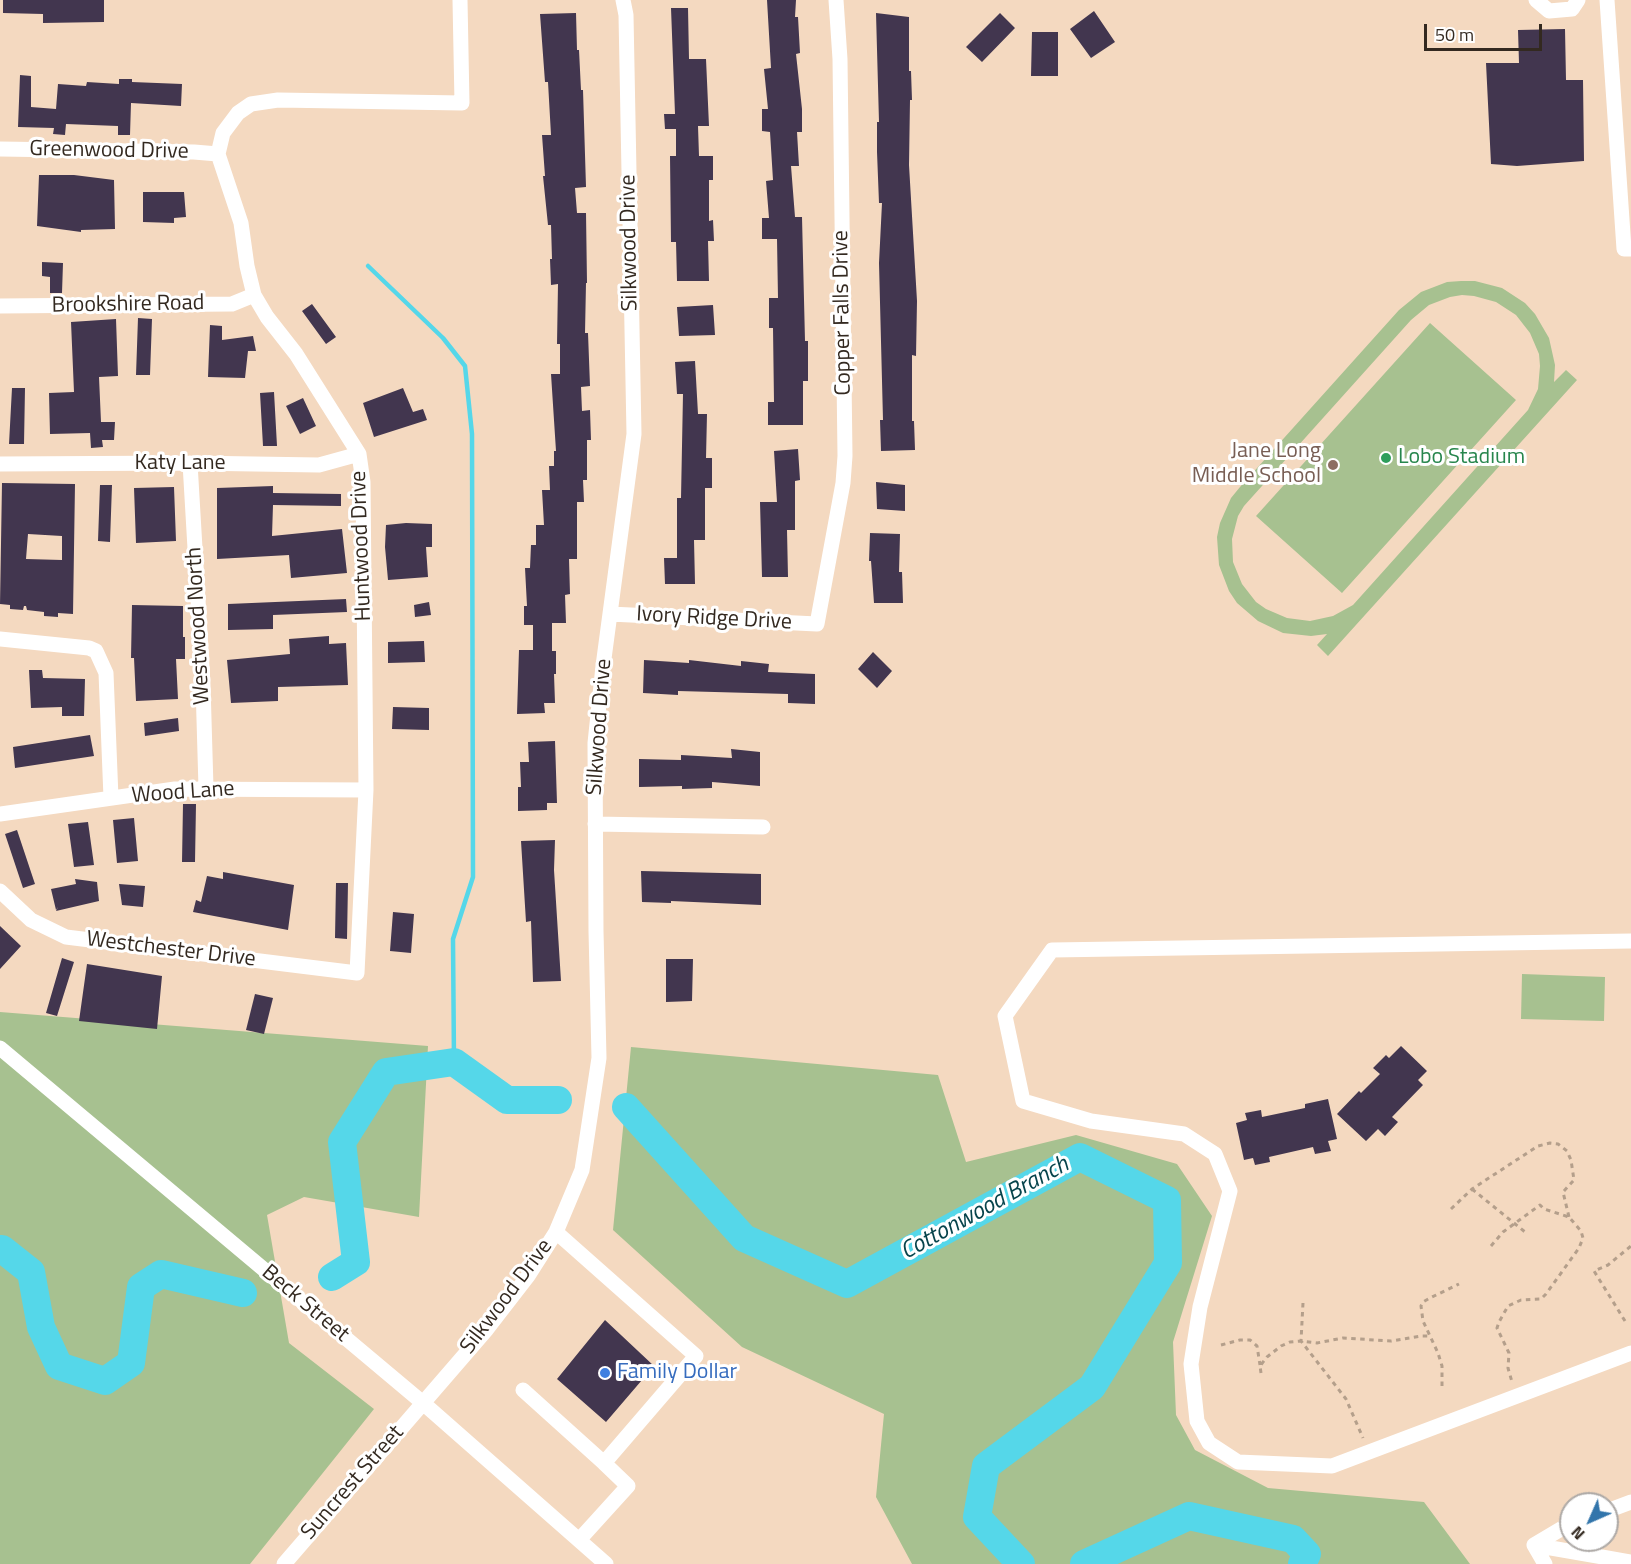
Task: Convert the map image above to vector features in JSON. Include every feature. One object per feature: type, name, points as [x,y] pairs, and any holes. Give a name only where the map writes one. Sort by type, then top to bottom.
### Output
[{"type":"street","points":[[218,154],[223,134],[238,114],[251,104],[278,100],[462,103],[460,0]]},
{"type":"street","name":"Silkwood Drive","points":[[423,1403],[528,1276],[556,1232],[582,1170],[599,1058],[595,743],[634,434],[626,27],[623,0]]},
{"type":"street","name":"Copper Falls Drive","points":[[817,624],[843,483],[845,456],[840,58],[836,0]]},
{"type":"street","points":[[1536,0],[1549,11],[1572,9],[1578,0]]},
{"type":"street","points":[[1607,0],[1624,249],[1631,249]]},
{"type":"street","name":"Greenwood Drive","points":[[0,149],[218,154]]},
{"type":"street","name":"Huntwood Drive","points":[[218,154],[241,223],[254,295],[296,354],[359,454],[363,482],[366,790],[357,973]]},
{"type":"street","name":"Brookshire Road","points":[[0,306],[232,304],[254,295]]},
{"type":"street","name":"Katy Lane","points":[[0,464],[319,465],[359,454]]},
{"type":"street","name":"Westwood North","points":[[190,463],[203,685],[206,788]]},
{"type":"street","name":"Ivory Ridge Drive","points":[[610,614],[817,624]]},
{"type":"street","points":[[0,639],[89,648],[96,651],[106,673],[111,798]]},
{"type":"street","name":"Wood Lane","points":[[0,814],[175,789],[366,790]]},
{"type":"street","points":[[595,824],[763,827]]},
{"type":"street","name":"Westchester Drive","points":[[0,891],[31,920],[66,937],[357,973]]},
{"type":"street","points":[[1631,941],[1052,950],[1005,1016],[1023,1101],[1091,1121],[1184,1134],[1215,1154],[1230,1191],[1200,1307],[1191,1364],[1197,1421],[1209,1443],[1238,1462],[1332,1466],[1631,1353]]},
{"type":"street","name":"Beck Street","points":[[0,1048],[423,1403],[606,1564]]},
{"type":"street","points":[[556,1232],[696,1356],[604,1463]]},
{"type":"street","points":[[523,1390],[628,1486],[579,1540]]},
{"type":"street","name":"Suncrest Street","points":[[284,1564],[423,1403]]},
{"type":"street","points":[[1534,1545],[1559,1530]]},
{"type":"street","points":[[1534,1545],[1631,1562]]},
{"type":"street","points":[[1534,1545],[1545,1564]]},
{"type":"path","points":[[1451,1209],[1472,1189],[1538,1146],[1558,1144],[1567,1151],[1574,1171],[1574,1180],[1563,1192],[1569,1217],[1581,1231],[1583,1238],[1579,1248],[1546,1294],[1541,1299],[1521,1300],[1508,1306],[1497,1328],[1509,1353],[1509,1368],[1516,1396]]},
{"type":"path","points":[[1472,1189],[1524,1232]]},
{"type":"path","points":[[1491,1246],[1503,1232],[1540,1205],[1569,1217]]},
{"type":"path","points":[[1625,1321],[1594,1271],[1608,1265],[1631,1246]]},
{"type":"path","points":[[1442,1386],[1442,1366],[1421,1316],[1423,1302],[1459,1284]]},
{"type":"path","points":[[1303,1303],[1301,1341],[1346,1399],[1369,1452]]},
{"type":"path","points":[[1260,1366],[1281,1346],[1290,1342],[1317,1343],[1343,1338],[1391,1341],[1431,1336]]},
{"type":"path","points":[[1221,1346],[1240,1340],[1250,1340],[1257,1346],[1262,1373]]},
{"type":"green space","points":[[1475,281],[1502,288],[1525,303],[1535,314],[1549,338],[1555,365],[1554,382],[1566,370],[1577,380],[1328,656],[1317,645],[1327,634],[1311,636],[1283,633],[1258,621],[1237,603],[1229,591],[1219,565],[1217,537],[1220,523],[1231,498],[1240,487],[1399,310],[1421,292],[1447,282]],"holes":[[[1474,296],[1496,302],[1516,315],[1530,333],[1539,354],[1540,366],[1538,389],[1528,410],[1353,605],[1333,616],[1310,621],[1287,618],[1266,609],[1256,602],[1242,584],[1233,562],[1232,539],[1238,516],[1244,506],[1411,320],[1429,305],[1450,297]]]},
{"type":"green space","name":"Lobo Stadium","points":[[1430,323],[1516,400],[1342,593],[1256,516]]},
{"type":"green space","points":[[1522,974],[1605,977],[1604,1021],[1521,1019]]},
{"type":"green space","points":[[0,1012],[428,1046],[419,1217],[304,1197],[267,1215],[289,1343],[374,1409],[250,1564],[0,1564]]},
{"type":"green space","points":[[631,1047],[938,1075],[966,1162],[1076,1135],[1177,1164],[1212,1216],[1173,1342],[1176,1415],[1195,1450],[1268,1488],[1424,1502],[1470,1564],[912,1564],[876,1497],[884,1414],[742,1347],[613,1230]]},
{"type":"building","points":[[3,0],[104,0],[104,22],[43,23],[43,14],[3,13]]},
{"type":"building","points":[[767,0],[796,0],[795,17],[798,17],[800,53],[796,54],[802,132],[797,132],[799,166],[791,166],[795,217],[802,217],[805,341],[808,341],[808,381],[803,381],[803,425],[768,425],[768,402],[774,402],[773,328],[769,328],[769,298],[778,298],[777,239],[762,239],[762,218],[769,218],[766,181],[773,180],[770,132],[762,131],[762,109],[768,109],[764,69],[771,68]]},
{"type":"building","points":[[671,8],[688,8],[689,59],[706,59],[709,126],[698,126],[699,156],[713,156],[713,180],[709,180],[709,221],[713,220],[714,241],[708,241],[709,281],[677,281],[676,242],[671,242],[670,156],[676,156],[676,129],[665,129],[664,114],[675,114]]},
{"type":"building","points":[[1094,11],[1115,42],[1091,58],[1070,29]]},
{"type":"building","points":[[576,13],[577,50],[579,50],[581,90],[583,90],[586,187],[575,188],[577,213],[586,213],[585,333],[588,333],[590,386],[581,387],[582,411],[590,410],[591,440],[587,440],[587,480],[583,480],[584,502],[577,502],[577,559],[569,559],[570,594],[565,595],[566,623],[552,623],[552,651],[556,651],[555,703],[544,703],[545,713],[517,714],[519,650],[533,650],[533,625],[524,625],[524,606],[527,606],[525,568],[530,568],[531,545],[536,545],[536,525],[544,525],[542,490],[550,490],[549,466],[554,466],[554,451],[556,451],[551,374],[560,374],[560,344],[557,344],[558,284],[551,285],[551,225],[548,225],[543,176],[545,176],[542,135],[551,135],[548,82],[545,82],[540,14]]},
{"type":"building","points":[[876,13],[909,17],[909,71],[911,71],[912,100],[910,100],[909,165],[917,301],[916,356],[912,355],[912,421],[914,421],[915,450],[881,451],[880,420],[883,420],[879,263],[882,203],[879,203],[877,152],[877,122],[879,122]]},
{"type":"building","points":[[1000,13],[1015,28],[982,62],[966,47]]},
{"type":"building","points":[[1565,29],[1566,80],[1583,80],[1584,161],[1517,166],[1491,164],[1486,63],[1519,63],[1518,30]]},
{"type":"building","points":[[1032,32],[1058,32],[1058,76],[1031,76]]},
{"type":"building","points":[[20,75],[31,76],[31,107],[56,109],[58,84],[86,86],[87,82],[119,84],[119,79],[132,79],[132,82],[182,84],[181,106],[131,103],[130,135],[118,135],[118,126],[66,124],[65,135],[53,134],[54,128],[18,127]]},
{"type":"building","points":[[39,175],[74,175],[114,180],[115,229],[81,230],[81,232],[37,226]]},
{"type":"building","points":[[143,192],[184,192],[186,217],[174,218],[174,223],[143,222]]},
{"type":"building","points":[[42,262],[63,263],[62,293],[50,293],[50,277],[42,276]]},
{"type":"building","points":[[312,304],[336,337],[326,344],[302,311]]},
{"type":"building","points":[[713,305],[715,335],[679,336],[677,307]]},
{"type":"building","points":[[138,318],[152,319],[150,375],[136,375]]},
{"type":"building","points":[[116,319],[118,376],[99,377],[101,422],[115,422],[114,440],[102,440],[103,447],[91,448],[90,433],[50,434],[49,393],[74,392],[71,322]]},
{"type":"building","points":[[210,325],[222,326],[222,340],[253,336],[256,351],[248,351],[245,378],[208,377]]},
{"type":"building","points":[[695,361],[698,414],[707,414],[706,458],[712,458],[712,488],[705,488],[705,540],[694,540],[695,584],[665,584],[664,558],[677,558],[677,498],[681,498],[683,394],[677,394],[675,362]]},
{"type":"building","points":[[12,388],[25,388],[24,444],[9,444]]},
{"type":"building","points":[[403,388],[413,412],[423,409],[427,420],[374,437],[363,403]]},
{"type":"building","points":[[274,392],[277,446],[263,446],[260,393]]},
{"type":"building","points":[[303,398],[316,426],[300,434],[286,406]]},
{"type":"building","points":[[798,449],[800,480],[795,481],[795,530],[787,530],[788,577],[762,577],[760,502],[777,502],[774,451]]},
{"type":"building","points":[[876,482],[905,485],[905,511],[877,509]]},
{"type":"building","points":[[2,483],[75,484],[73,614],[58,613],[58,617],[44,616],[44,612],[27,610],[26,606],[23,610],[10,609],[10,605],[0,604]],"holes":[[[28,534],[62,536],[62,560],[26,559]]]},
{"type":"building","points":[[100,485],[112,485],[110,542],[98,541]]},
{"type":"building","points":[[273,486],[273,493],[341,494],[341,506],[273,505],[272,536],[342,529],[347,573],[291,578],[289,555],[217,559],[217,488]]},
{"type":"building","points":[[174,487],[176,541],[136,543],[134,488]]},
{"type":"building","points":[[432,524],[432,547],[426,547],[428,577],[388,580],[386,525]]},
{"type":"building","points":[[870,533],[900,534],[899,572],[902,572],[903,603],[874,603],[871,561],[869,561]]},
{"type":"building","points":[[346,599],[347,612],[273,615],[273,629],[228,630],[228,604]]},
{"type":"building","points":[[429,602],[431,615],[415,617],[414,605]]},
{"type":"building","points":[[132,605],[183,606],[185,659],[176,659],[178,699],[136,701],[134,658],[131,658]]},
{"type":"building","points":[[329,636],[329,644],[346,643],[348,685],[278,687],[278,701],[231,703],[227,660],[290,654],[289,639]]},
{"type":"building","points":[[424,641],[425,662],[388,663],[388,642]]},
{"type":"building","points":[[873,652],[892,671],[877,688],[858,669]]},
{"type":"building","points":[[644,660],[689,663],[689,660],[741,666],[741,661],[769,664],[768,672],[815,674],[815,704],[788,703],[788,694],[678,691],[678,695],[643,693]]},
{"type":"building","points":[[29,670],[42,670],[43,678],[85,679],[84,716],[62,716],[62,707],[31,708]]},
{"type":"building","points":[[393,707],[429,708],[429,730],[392,729]]},
{"type":"building","points":[[178,718],[179,731],[145,736],[144,723]]},
{"type":"building","points":[[90,735],[94,756],[15,768],[13,747]]},
{"type":"building","points":[[555,741],[557,803],[547,803],[547,810],[518,811],[518,787],[521,787],[520,762],[529,762],[528,742]]},
{"type":"building","points":[[731,749],[760,752],[760,786],[712,782],[712,788],[639,787],[639,759],[681,760],[681,755],[732,758]]},
{"type":"building","points":[[183,804],[196,804],[195,862],[182,862]]},
{"type":"building","points":[[134,818],[138,861],[117,863],[113,820]]},
{"type":"building","points":[[88,822],[94,865],[74,867],[68,824]]},
{"type":"building","points":[[17,830],[35,884],[23,888],[5,834]]},
{"type":"building","points":[[555,840],[554,870],[561,981],[533,982],[531,921],[526,922],[521,841]]},
{"type":"building","points":[[641,871],[761,874],[761,905],[642,902]]},
{"type":"building","points":[[223,872],[294,885],[288,930],[193,912],[196,900],[201,902],[207,876],[223,879]]},
{"type":"building","points":[[75,879],[97,882],[99,901],[56,911],[58,907],[56,910],[51,889],[76,884]]},
{"type":"building","points":[[336,883],[348,883],[347,939],[335,938]]},
{"type":"building","points":[[119,884],[145,886],[143,907],[122,905]]},
{"type":"building","points":[[393,912],[414,914],[411,953],[390,951]]},
{"type":"building","points":[[0,926],[21,946],[0,969]]},
{"type":"building","points":[[62,958],[74,962],[57,1016],[46,1013]]},
{"type":"building","points":[[666,959],[693,959],[692,1001],[666,1002]]},
{"type":"building","points":[[87,964],[162,976],[157,1029],[79,1021]]},
{"type":"building","points":[[255,994],[273,998],[264,1034],[246,1030]]},
{"type":"building","points":[[1401,1046],[1427,1071],[1418,1080],[1423,1085],[1392,1117],[1398,1122],[1385,1136],[1378,1129],[1366,1141],[1337,1114],[1359,1091],[1361,1093],[1380,1074],[1373,1068],[1386,1055],[1389,1058]]},
{"type":"building","points":[[1328,1099],[1337,1139],[1328,1141],[1331,1151],[1315,1154],[1313,1147],[1269,1157],[1270,1162],[1255,1165],[1253,1158],[1244,1160],[1236,1123],[1247,1120],[1245,1113],[1261,1110],[1262,1117],[1305,1108],[1305,1104]]},
{"type":"building","name":"Family Dollar","points":[[605,1320],[654,1366],[606,1422],[557,1379]]},
{"type":"waterway","points":[[368,266],[443,338],[465,366],[472,434],[473,877],[453,939],[454,1062]]},
{"type":"waterway","name":"Cottonwood Branch","points":[[332,1277],[356,1262],[342,1142],[386,1072],[454,1062],[507,1100],[558,1100]]},
{"type":"waterway","name":"Cottonwood Branch","points":[[626,1107],[744,1238],[847,1284],[1080,1157],[1167,1200],[1168,1263],[1092,1387],[986,1466],[977,1517],[1021,1564]]},
{"type":"waterway","name":"Cottonwood Branch","points":[[0,1249],[31,1272],[41,1327],[59,1366],[105,1381],[131,1363],[141,1287],[161,1274],[243,1293]]},
{"type":"waterway","name":"Cottonwood Branch","points":[[1084,1564],[1189,1516],[1293,1539],[1307,1554],[1302,1564]]},
{"type":"place","name":"Lobo Stadium","points":[[1386,458]]},
{"type":"place","name":"Jane Long Middle School","points":[[1333,465]]},
{"type":"place","name":"Family Dollar","points":[[605,1373]]}]
